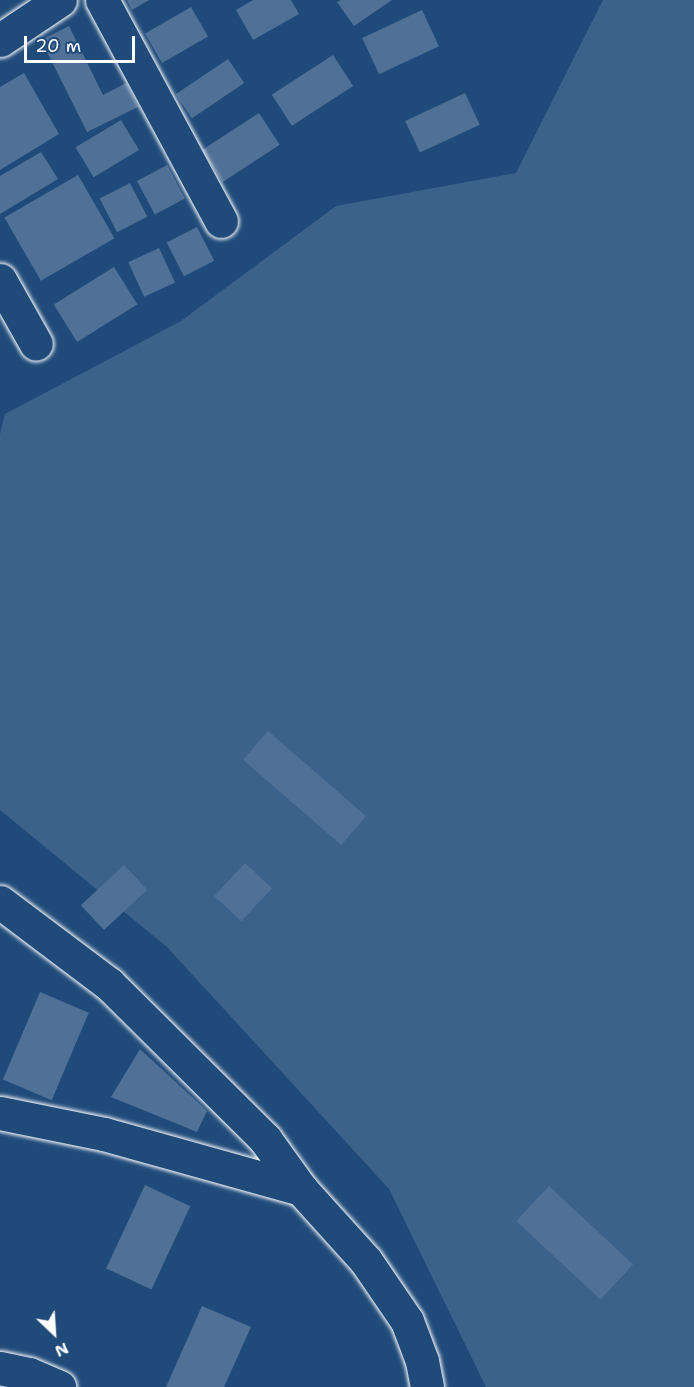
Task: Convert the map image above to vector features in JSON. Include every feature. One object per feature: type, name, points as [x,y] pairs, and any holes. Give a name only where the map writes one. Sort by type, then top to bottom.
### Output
[{"type":"street","points":[[0,40],[60,0]]},
{"type":"street","points":[[102,0],[221,221]]},
{"type":"street","points":[[0,279],[36,344]]},
{"type":"street","points":[[0,902],[109,984],[141,1013],[264,1139],[302,1189],[366,1261],[407,1321],[422,1361],[428,1387]]},
{"type":"street","points":[[0,1113],[104,1134],[302,1189]]},
{"type":"street","points":[[17,1376],[59,1387]]},
{"type":"shaded area","points":[[603,0],[694,0],[694,1387],[486,1387],[389,1189],[167,947],[0,810],[0,434],[5,414],[181,321],[336,206],[516,173]]},
{"type":"building","points":[[127,0],[149,0],[132,10]]},
{"type":"building","points":[[253,0],[291,0],[299,14],[253,40],[236,10]]},
{"type":"building","points":[[341,0],[392,0],[354,26],[337,2]]},
{"type":"building","points":[[191,7],[208,36],[162,63],[145,34]]},
{"type":"building","points":[[422,10],[439,46],[379,74],[362,38]]},
{"type":"building","points":[[69,26],[103,95],[126,83],[138,107],[87,132],[41,40]]},
{"type":"building","points":[[333,55],[353,86],[292,126],[272,95]]},
{"type":"building","points":[[228,59],[244,83],[192,118],[176,94]]},
{"type":"building","points":[[24,73],[59,134],[0,170],[0,87]]},
{"type":"building","points":[[465,93],[480,125],[420,153],[405,121]]},
{"type":"building","points":[[259,113],[280,145],[223,182],[202,150]]},
{"type":"building","points":[[121,120],[139,150],[94,177],[76,147]]},
{"type":"building","points":[[41,152],[58,179],[0,214],[0,176]]},
{"type":"building","points":[[167,165],[185,199],[155,215],[137,181]]},
{"type":"building","points":[[78,175],[115,238],[41,281],[4,218]]},
{"type":"building","points":[[130,183],[147,217],[117,232],[100,198]]},
{"type":"building","points":[[197,227],[214,261],[184,276],[167,242]]},
{"type":"building","points":[[159,248],[175,282],[144,297],[128,262]]},
{"type":"building","points":[[114,267],[137,304],[77,342],[54,305]]},
{"type":"building","points":[[268,731],[366,816],[341,845],[243,760]]},
{"type":"building","points":[[245,863],[272,888],[241,921],[214,896]]},
{"type":"building","points":[[124,865],[147,890],[104,930],[81,905]]},
{"type":"building","points":[[40,992],[89,1013],[52,1100],[3,1079]]},
{"type":"building","points":[[140,1049],[207,1111],[197,1132],[111,1097]]},
{"type":"building","points":[[145,1185],[190,1206],[151,1290],[106,1268]]},
{"type":"building","points":[[549,1186],[633,1264],[600,1300],[516,1221]]},
{"type":"building","points":[[202,1306],[251,1327],[224,1387],[166,1387]]}]
